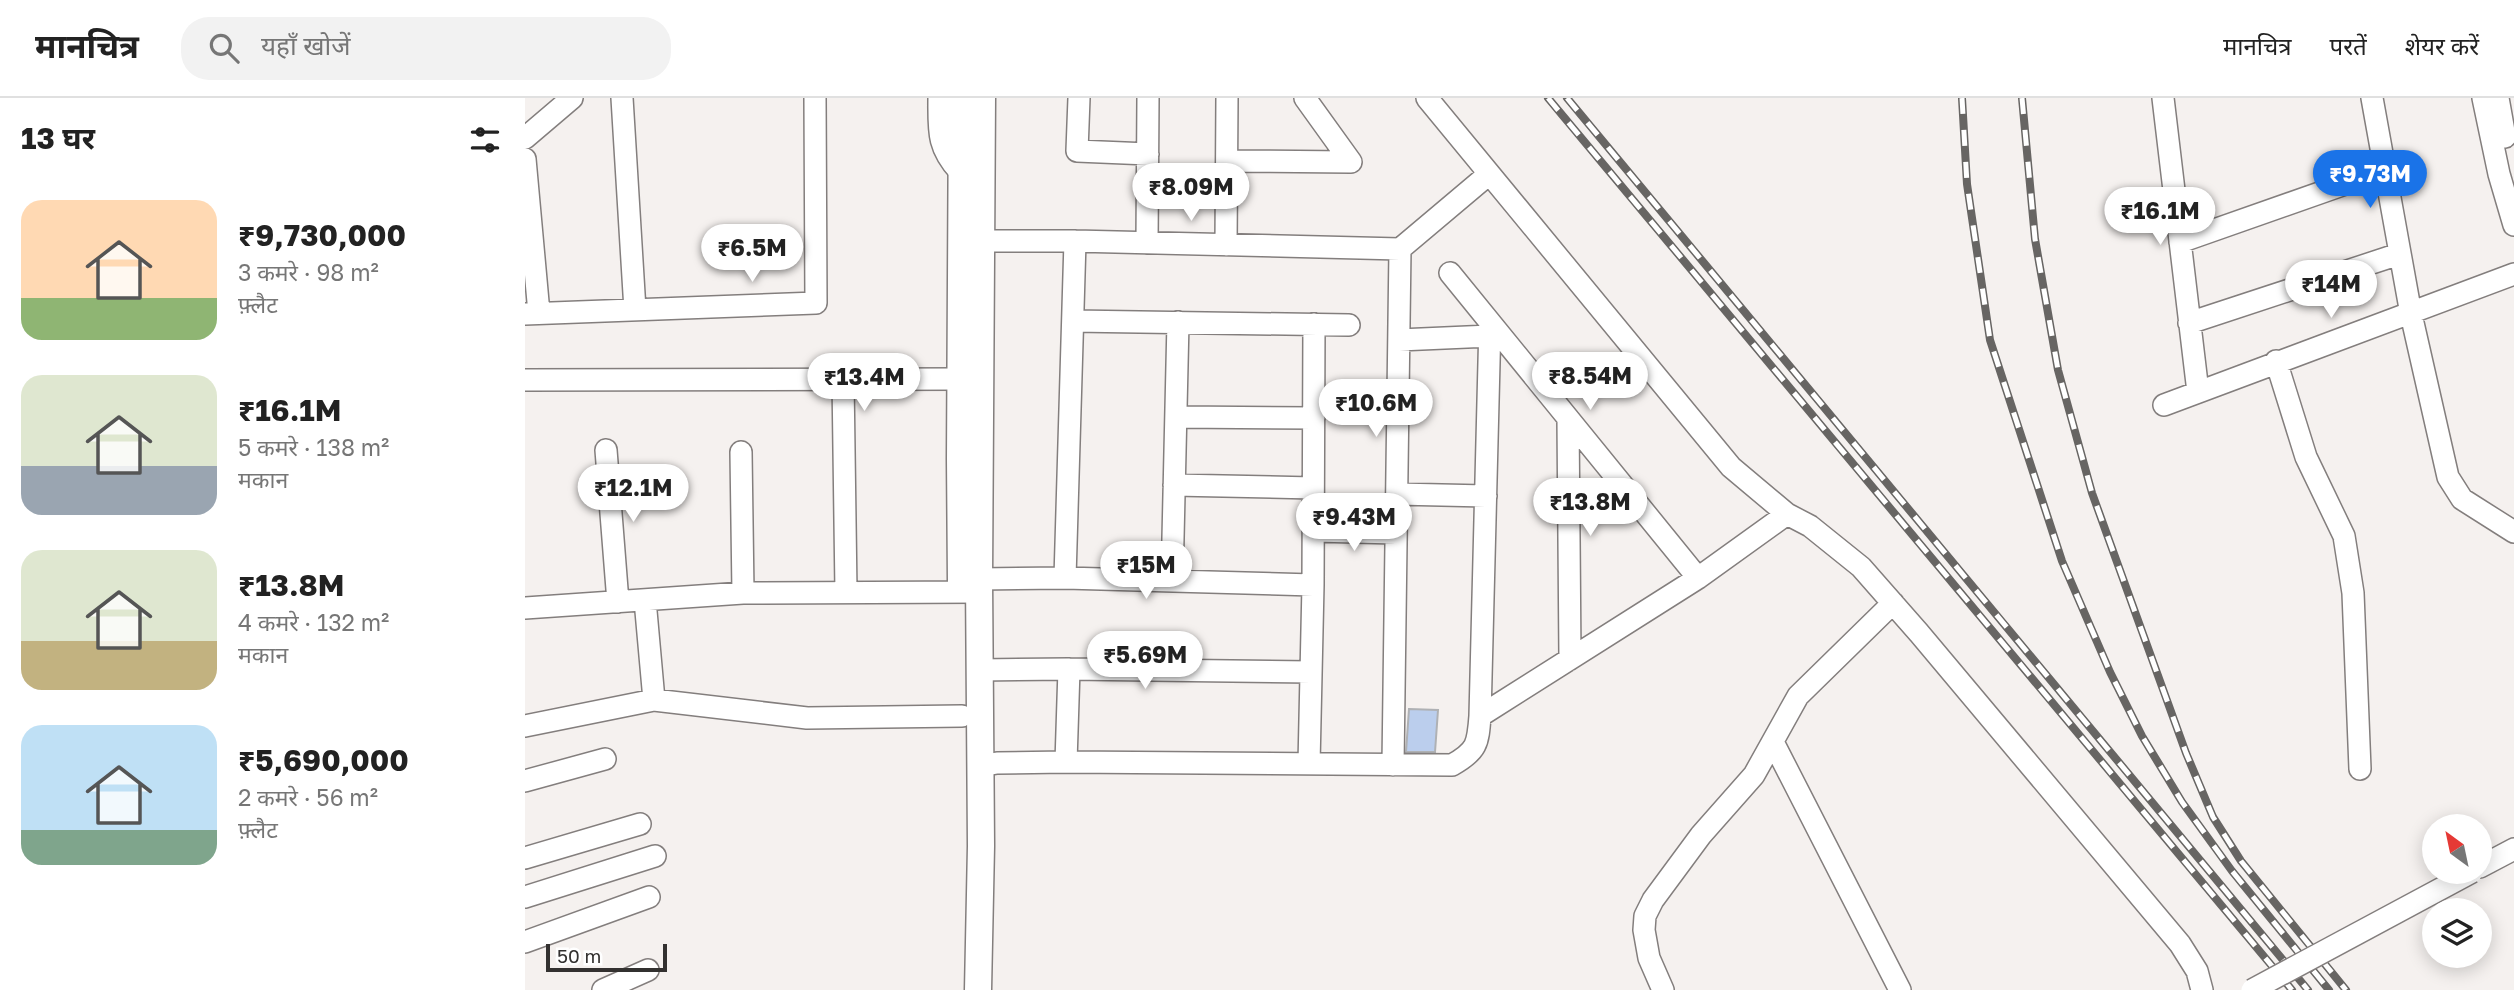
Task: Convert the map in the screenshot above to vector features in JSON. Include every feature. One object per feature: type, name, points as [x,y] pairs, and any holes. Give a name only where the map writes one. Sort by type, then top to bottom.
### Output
[{"type":"main road","points":[[960,990],[964,842],[962,716],[973,588],[982,378],[981,241],[972,130],[962,98]]},
{"type":"main road","points":[[978,990],[981,846],[979,670],[960,379],[960,172],[982,98]]},
{"type":"street","points":[[525,138],[572,98]]},
{"type":"street","points":[[622,98],[635,310]]},
{"type":"street","points":[[525,159],[532,314],[816,303],[815,98]]},
{"type":"street","points":[[939,98],[939,133],[942,147],[960,172]]},
{"type":"street","points":[[1079,98],[1077,150],[1148,154]]},
{"type":"street","points":[[1147,243],[1148,98]]},
{"type":"street","points":[[1226,245],[1227,98]]},
{"type":"street","points":[[1227,161],[1351,162],[1305,98]]},
{"type":"street","points":[[1427,98],[1731,467],[1787,514],[1810,526],[1843,551],[1893,603],[2180,944],[2197,971],[2202,990]]},
{"type":"street","points":[[2163,98],[2198,392]]},
{"type":"street","points":[[2372,98],[2411,314],[2448,477],[2462,499],[2514,532]]},
{"type":"street","points":[[2483,98],[2510,170]]},
{"type":"street","points":[[2498,98],[2510,170],[2514,225]]},
{"type":"street","points":[[2180,242],[2385,170]]},
{"type":"street","points":[[981,241],[1400,249],[1489,174]]},
{"type":"street","points":[[1065,578],[1075,241]]},
{"type":"street","points":[[1393,765],[1400,249]]},
{"type":"street","points":[[2189,323],[2399,254]]},
{"type":"street","points":[[1450,273],[1490,329],[1568,418],[1698,578]]},
{"type":"street","points":[[2164,405],[2514,274]]},
{"type":"street","points":[[1073,321],[1349,325]]},
{"type":"street","points":[[1172,581],[1178,322]]},
{"type":"street","points":[[1309,764],[1314,531],[1314,324]]},
{"type":"street","points":[[1399,340],[1490,329]]},
{"type":"street","points":[[980,766],[997,763],[1066,762],[1452,765],[1470,755],[1478,742],[1480,716],[1490,329]]},
{"type":"street","points":[[2276,361],[2306,457],[2344,536],[2353,593],[2360,769]]},
{"type":"street","points":[[843,379],[846,592]]},
{"type":"street","points":[[525,380],[960,379]]},
{"type":"street","points":[[1176,417],[1314,418]]},
{"type":"street","points":[[1568,418],[1570,659]]},
{"type":"street","points":[[606,450],[618,602]]},
{"type":"street","points":[[741,452],[743,593]]},
{"type":"street","points":[[1174,485],[1313,488]]},
{"type":"street","points":[[1397,494],[1486,496]]},
{"type":"street","points":[[1480,716],[1698,578],[1787,514]]},
{"type":"street","points":[[1314,531],[1396,533]]},
{"type":"street","points":[[525,608],[743,593],[973,588],[1065,578],[1313,585]]},
{"type":"street","points":[[645,600],[654,700]]},
{"type":"street","points":[[1663,990],[1649,958],[1644,930],[1645,916],[1653,900],[1701,835],[1754,775],[1798,696],[1893,603]]},
{"type":"street","points":[[1066,762],[1069,669]]},
{"type":"street","points":[[979,670],[1311,672]]},
{"type":"street","points":[[525,726],[654,700],[807,718],[962,716]]},
{"type":"street","points":[[1773,742],[1900,990]]},
{"type":"street","points":[[525,781],[605,759]]},
{"type":"street","points":[[525,858],[640,824]]},
{"type":"street","points":[[2492,861],[2514,849]]},
{"type":"street","points":[[525,897],[655,856]]},
{"type":"street","points":[[2252,990],[2450,884]]},
{"type":"street","points":[[525,942],[649,897]]},
{"type":"street","points":[[603,990],[648,970]]},
{"type":"building","points":[[1409,709],[1438,710],[1435,752],[1406,752]]},
{"type":"railway","points":[[1548,98],[2292,990]]},
{"type":"railway","points":[[1567,98],[2308,990]]},
{"type":"railway","points":[[1962,98],[1967,184],[1990,340],[2062,561],[2110,672],[2142,736],[2182,802],[2232,871],[2329,990]]},
{"type":"railway","points":[[2022,98],[2035,239],[2058,370],[2092,493],[2186,753],[2213,817],[2241,861],[2346,990]]}]
